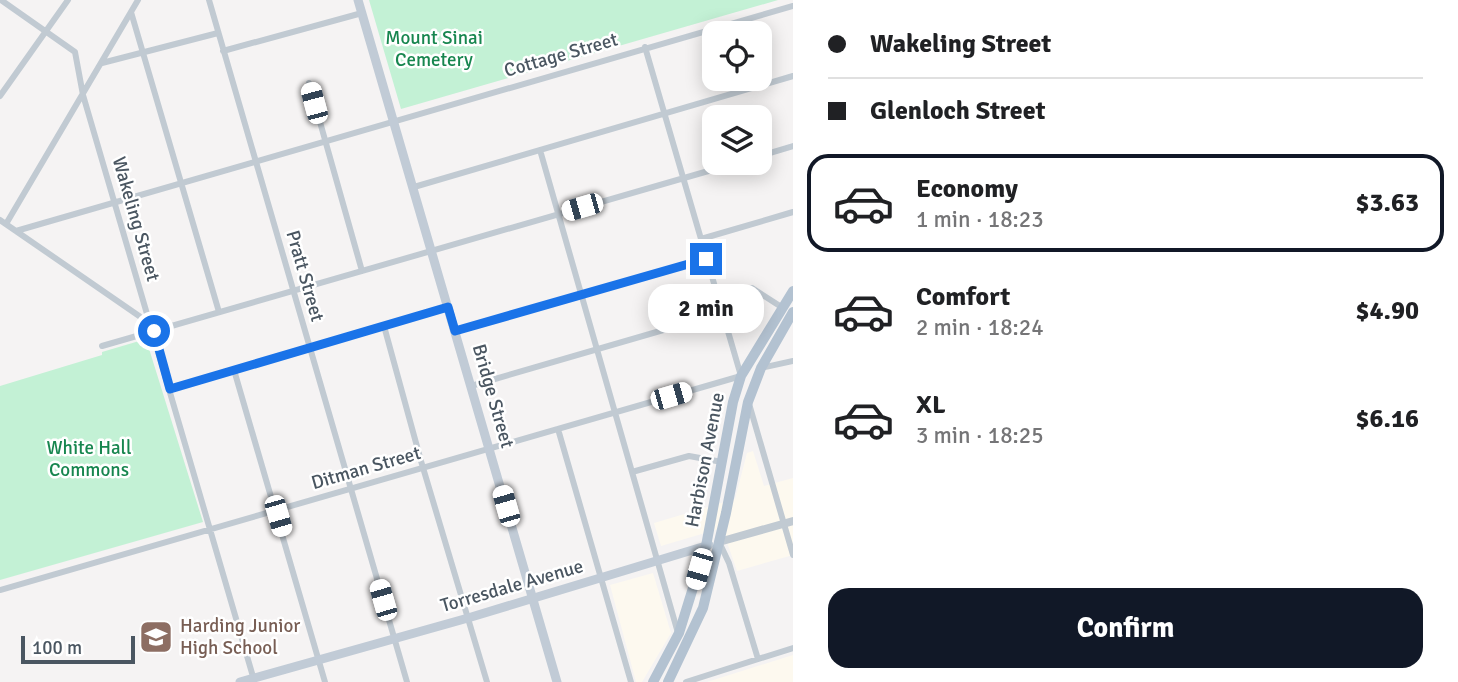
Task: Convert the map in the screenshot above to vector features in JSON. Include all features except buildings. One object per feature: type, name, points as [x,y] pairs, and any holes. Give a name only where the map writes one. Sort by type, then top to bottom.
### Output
[{"type":"main road","name":"Bridge Street","points":[[358,0],[556,682]]},
{"type":"main road","name":"Harbison Avenue","points":[[668,682],[703,608],[748,402],[788,310],[793,291]]},
{"type":"main road","name":"Harbison Avenue","points":[[653,682],[678,633],[706,546],[741,376],[788,310]]},
{"type":"main road","points":[[741,376],[761,369]]},
{"type":"main road","points":[[735,398],[748,402]]},
{"type":"main road","name":"Torresdale Avenue","points":[[240,682],[468,618],[719,542]]},
{"type":"street","name":"Wakeling Street","points":[[1,0],[75,52],[83,94],[254,680]]},
{"type":"street","points":[[0,96],[68,0]]},
{"type":"street","points":[[138,0],[3,222],[142,318],[154,331]]},
{"type":"street","name":"Pratt Street","points":[[209,0],[407,682]]},
{"type":"street","name":"Cottage Street","points":[[16,231],[645,47],[792,8]]},
{"type":"street","points":[[131,12],[219,312]]},
{"type":"street","points":[[223,51],[362,13]]},
{"type":"street","points":[[102,63],[218,33]]},
{"type":"street","points":[[645,47],[741,376]]},
{"type":"street","points":[[414,187],[793,76]]},
{"type":"street","points":[[309,83],[362,271]]},
{"type":"street","points":[[772,152],[793,146]]},
{"type":"street","points":[[540,150],[678,633]]},
{"type":"street","points":[[102,346],[702,173]]},
{"type":"street","points":[[701,239],[793,212]]},
{"type":"street","points":[[455,331],[706,259]]},
{"type":"street","points":[[718,296],[752,288],[788,310]]},
{"type":"street","points":[[170,389],[448,307]]},
{"type":"street","points":[[471,386],[722,313]]},
{"type":"street","points":[[384,326],[487,682]]},
{"type":"street","points":[[761,369],[793,361]]},
{"type":"street","points":[[234,370],[324,682]]},
{"type":"street","name":"Ditman Street","points":[[0,590],[741,376]]},
{"type":"street","points":[[748,402],[789,522],[793,555]]},
{"type":"street","points":[[558,429],[631,682]]},
{"type":"street","points":[[632,472],[689,456],[722,462]]},
{"type":"street","name":"Torresdale Avenue","points":[[719,542],[789,522]]},
{"type":"street","points":[[719,542],[729,563],[758,659]]},
{"type":"street","points":[[686,682],[793,648]]},
{"type":"shaded area","points":[[753,451],[764,486],[793,478],[793,555],[737,571],[722,528],[661,546],[654,523],[735,499],[747,453]]},
{"type":"shaded area","points":[[653,573],[671,633],[642,682],[636,682],[610,585]]},
{"type":"shaded area","points":[[793,655],[793,682],[707,682]]},
{"type":"green space","name":"Mount Sinai Cemetery","points":[[369,0],[778,0],[702,21],[401,109]]},
{"type":"green space","name":"White Hall Commons","points":[[146,339],[203,522],[0,580],[0,386]]},
{"type":"place","name":"Harding Junior High School","points":[[156,637]]},
{"type":"route","points":[[154,331],[170,389],[448,307],[455,331],[706,259]]}]
